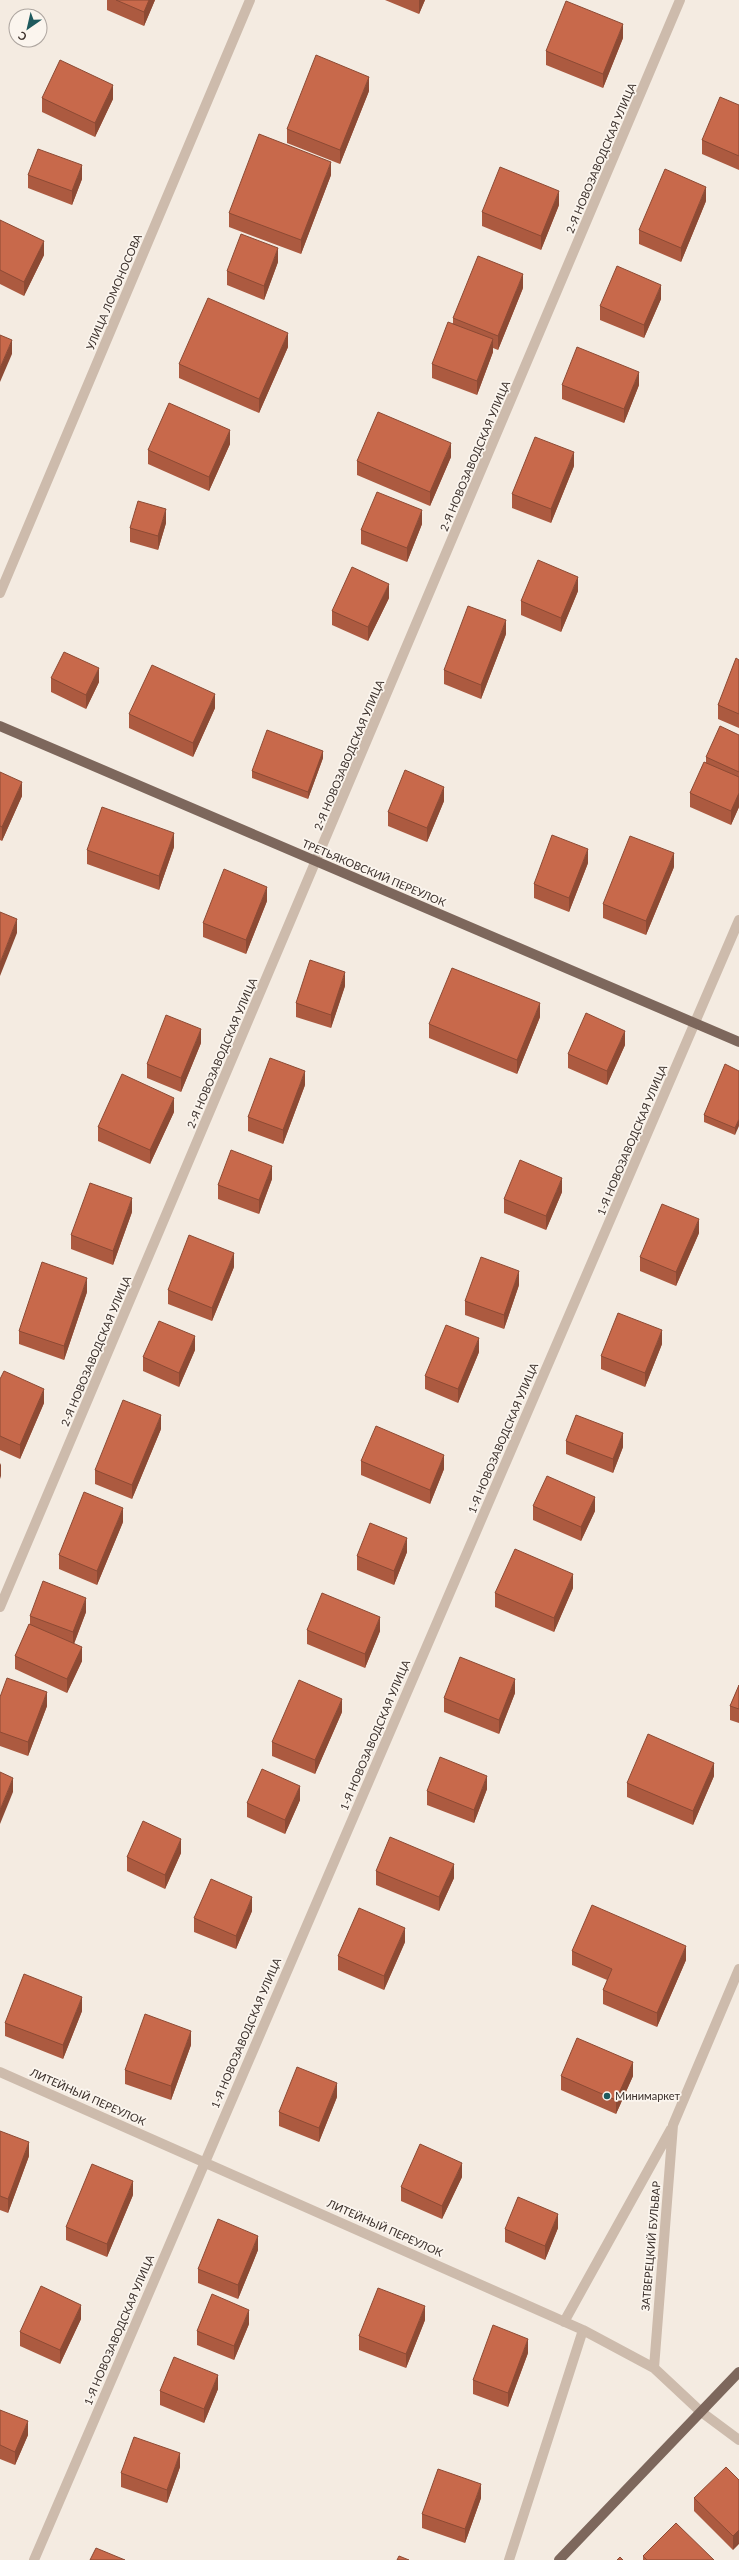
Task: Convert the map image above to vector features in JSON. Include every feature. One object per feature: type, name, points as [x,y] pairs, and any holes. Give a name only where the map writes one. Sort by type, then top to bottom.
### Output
[{"type":"main road","name":"ТРЕТЬЯКОВСКИЙ ПЕРЕУЛОК","points":[[0,726],[739,1042]]},
{"type":"main road","points":[[559,2560],[739,2372]]},
{"type":"street","name":"УЛИЦА ЛОМОНОСОВА","points":[[0,593],[250,0]]},
{"type":"street","name":"2-Я НОВОЗАВОДСКАЯ УЛИЦА","points":[[0,1607],[317,861],[680,0]]},
{"type":"street","name":"1-Я НОВОЗАВОДСКАЯ УЛИЦА","points":[[34,2560],[204,2161],[696,1023],[739,920]]},
{"type":"street","name":"ЗАТВЕРЕЦКИЙ БУЛЬВАР","points":[[564,2322],[673,2125],[739,1969]]},
{"type":"street","name":"ЛИТЕЙНЫЙ ПЕРЕУЛОК","points":[[0,2072],[583,2330],[654,2368],[700,2411],[739,2440]]},
{"type":"street","name":"ЗАТВЕРЕЦКИЙ БУЛЬВАР","points":[[654,2368],[673,2125]]},
{"type":"street","points":[[509,2560],[583,2330]]},
{"type":"building","points":[[116,0],[149,0],[144,12]]},
{"type":"building","points":[[566,1],[623,24],[603,74],[546,51]]},
{"type":"building","points":[[316,55],[369,77],[340,150],[287,129]]},
{"type":"building","points":[[60,60],[113,85],[95,123],[42,98]]},
{"type":"building","points":[[720,97],[739,105],[739,156],[702,140]]},
{"type":"building","points":[[259,134],[331,162],[301,240],[229,213]]},
{"type":"building","points":[[38,149],[82,165],[72,191],[28,175]]},
{"type":"building","points":[[500,167],[559,191],[541,236],[482,212]]},
{"type":"building","points":[[665,169],[706,187],[681,248],[639,230]]},
{"type":"building","points":[[0,220],[44,241],[24,282],[0,270]]},
{"type":"building","points":[[241,234],[278,248],[264,286],[227,271]]},
{"type":"building","points":[[478,256],[523,274],[498,336],[453,318]]},
{"type":"building","points":[[617,266],[661,285],[644,325],[600,306]]},
{"type":"building","points":[[208,298],[288,333],[259,399],[179,364]]},
{"type":"building","points":[[448,322],[493,339],[477,381],[432,364]]},
{"type":"building","points":[[0,335],[12,340],[0,368]]},
{"type":"building","points":[[577,347],[639,372],[624,409],[562,385]]},
{"type":"building","points":[[169,403],[230,430],[209,477],[148,450]]},
{"type":"building","points":[[378,412],[451,443],[430,492],[357,461]]},
{"type":"building","points":[[535,437],[574,452],[551,509],[512,494]]},
{"type":"building","points":[[377,492],[422,510],[407,548],[361,530]]},
{"type":"building","points":[[138,501],[166,509],[158,536],[130,528]]},
{"type":"building","points":[[538,560],[578,577],[561,618],[521,601]]},
{"type":"building","points":[[352,567],[389,584],[368,627],[332,611]]},
{"type":"building","points":[[468,606],[506,620],[481,685],[444,670]]},
{"type":"building","points":[[64,652],[99,668],[86,695],[51,678]]},
{"type":"building","points":[[736,658],[739,660],[739,714],[718,705]]},
{"type":"building","points":[[152,665],[215,694],[193,743],[129,714]]},
{"type":"building","points":[[720,726],[739,735],[739,772],[706,757]]},
{"type":"building","points":[[267,730],[323,751],[308,792],[252,771]]},
{"type":"building","points":[[704,762],[739,777],[739,793],[731,811],[690,793]]},
{"type":"building","points":[[405,770],[444,787],[427,828],[388,812]]},
{"type":"building","points":[[0,772],[22,782],[2,827],[0,826]]},
{"type":"building","points":[[102,807],[174,833],[159,876],[87,850]]},
{"type":"building","points":[[552,835],[588,849],[569,898],[534,884]]},
{"type":"building","points":[[630,836],[674,853],[646,921],[603,904]]},
{"type":"building","points":[[224,869],[267,887],[246,940],[203,923]]},
{"type":"building","points":[[0,912],[17,919],[0,963]]},
{"type":"building","points":[[310,960],[345,972],[331,1015],[296,1003]]},
{"type":"building","points":[[452,968],[540,1003],[517,1060],[429,1024]]},
{"type":"building","points":[[586,1013],[625,1031],[607,1071],[568,1054]]},
{"type":"building","points":[[166,1015],[201,1029],[181,1078],[147,1064]]},
{"type":"building","points":[[270,1058],[305,1071],[283,1130],[248,1117]]},
{"type":"building","points":[[725,1064],[739,1071],[739,1119],[735,1128],[704,1115]]},
{"type":"building","points":[[122,1074],[174,1098],[150,1150],[98,1127]]},
{"type":"building","points":[[231,1150],[272,1166],[259,1200],[218,1185]]},
{"type":"building","points":[[520,1160],[562,1178],[546,1216],[504,1199]]},
{"type":"building","points":[[90,1183],[132,1198],[113,1251],[71,1235]]},
{"type":"building","points":[[662,1204],[699,1219],[676,1272],[640,1257]]},
{"type":"building","points":[[189,1235],[234,1253],[212,1308],[168,1290]]},
{"type":"building","points":[[481,1257],[519,1271],[504,1315],[465,1301]]},
{"type":"building","points":[[42,1262],[87,1278],[64,1346],[19,1331]]},
{"type":"building","points":[[618,1313],[662,1330],[645,1373],[601,1356]]},
{"type":"building","points":[[159,1321],[195,1336],[179,1373],[143,1357]]},
{"type":"building","points":[[446,1325],[479,1338],[458,1389],[425,1376]]},
{"type":"building","points":[[4,1371],[44,1389],[20,1445],[0,1436],[0,1379]]},
{"type":"building","points":[[123,1400],[161,1415],[132,1485],[95,1470]]},
{"type":"building","points":[[576,1415],[623,1433],[613,1459],[566,1441]]},
{"type":"building","points":[[376,1426],[444,1455],[430,1490],[361,1461]]},
{"type":"building","points":[[547,1476],[595,1497],[581,1527],[533,1506]]},
{"type":"building","points":[[84,1492],[123,1508],[97,1571],[59,1555]]},
{"type":"building","points":[[370,1523],[407,1538],[394,1571],[357,1556]]},
{"type":"building","points":[[515,1549],[573,1574],[554,1618],[495,1593]]},
{"type":"building","points":[[43,1581],[86,1598],[73,1632],[30,1616]]},
{"type":"building","points":[[322,1593],[380,1617],[365,1654],[307,1630]]},
{"type":"building","points":[[29,1624],[82,1647],[67,1679],[15,1656]]},
{"type":"building","points":[[460,1657],[515,1679],[499,1720],[444,1698]]},
{"type":"building","points":[[7,1678],[47,1692],[28,1742],[0,1732],[0,1697]]},
{"type":"building","points":[[299,1680],[342,1699],[315,1760],[272,1742]]},
{"type":"building","points":[[739,1685],[739,1709],[730,1706]]},
{"type":"building","points":[[648,1734],[714,1763],[693,1811],[627,1783]]},
{"type":"building","points":[[440,1757],[487,1776],[474,1810],[427,1791]]},
{"type":"building","points":[[262,1769],[300,1786],[285,1820],[247,1803]]},
{"type":"building","points":[[0,1772],[13,1778],[0,1810]]},
{"type":"building","points":[[143,1821],[181,1839],[165,1875],[127,1857]]},
{"type":"building","points":[[390,1837],[454,1864],[439,1897],[376,1871]]},
{"type":"building","points":[[211,1879],[252,1897],[236,1936],[194,1918]]},
{"type":"building","points":[[592,1905],[686,1946],[657,2013],[603,1990],[612,1969],[572,1951]]},
{"type":"building","points":[[359,1908],[405,1928],[384,1976],[338,1956]]},
{"type":"building","points":[[24,1974],[82,1997],[63,2045],[5,2023]]},
{"type":"building","points":[[145,2014],[191,2031],[171,2086],[125,2070]]},
{"type":"building","points":[[577,2038],[633,2062],[616,2100],[561,2076]]},
{"type":"building","points":[[297,2067],[337,2083],[319,2128],[279,2112]]},
{"type":"building","points":[[0,2131],[29,2142],[8,2199],[0,2196]]},
{"type":"building","points":[[420,2144],[462,2163],[442,2206],[401,2187]]},
{"type":"building","points":[[92,2164],[133,2181],[107,2244],[66,2227]]},
{"type":"building","points":[[518,2197],[558,2214],[545,2246],[505,2229]]},
{"type":"building","points":[[218,2219],[258,2236],[238,2285],[198,2269]]},
{"type":"building","points":[[41,2286],[81,2305],[60,2350],[20,2332]]},
{"type":"building","points":[[378,2288],[425,2306],[406,2354],[359,2336]]},
{"type":"building","points":[[212,2294],[249,2310],[234,2346],[197,2331]]},
{"type":"building","points":[[493,2325],[528,2339],[508,2393],[473,2380]]},
{"type":"building","points":[[174,2357],[218,2375],[204,2409],[160,2391]]},
{"type":"building","points":[[0,2410],[28,2421],[15,2452],[0,2445]]},
{"type":"building","points":[[134,2437],[180,2453],[167,2490],[121,2473]]},
{"type":"building","points":[[726,2467],[739,2480],[739,2530],[733,2536],[694,2498]]},
{"type":"building","points":[[438,2469],[481,2484],[465,2529],[422,2514]]},
{"type":"building","points":[[676,2523],[714,2560],[647,2560],[643,2556]]},
{"type":"building","points":[[96,2548],[125,2560],[90,2560]]},
{"type":"building","points":[[399,2556],[409,2560],[397,2560]]},
{"type":"place","name":"Минимаркет","points":[[607,2096]]}]
